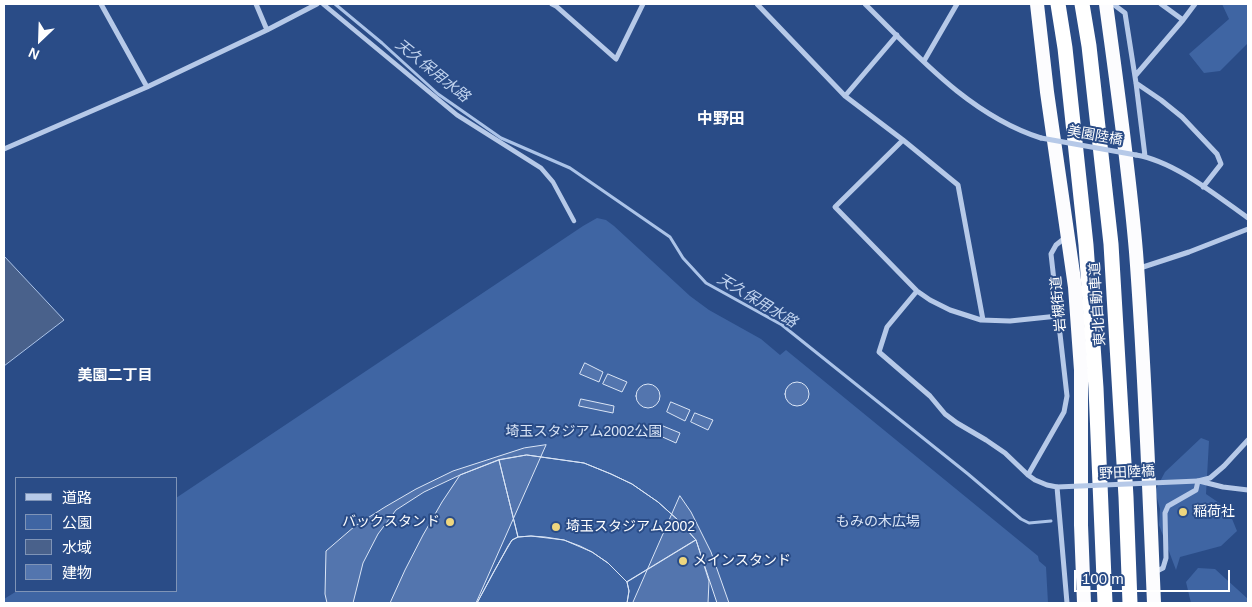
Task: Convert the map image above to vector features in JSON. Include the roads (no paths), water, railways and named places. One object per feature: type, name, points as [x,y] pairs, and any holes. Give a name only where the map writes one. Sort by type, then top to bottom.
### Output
[{"type":"highway","name":"岩槻街道","points":[[1037,4],[1047,92],[1075,288],[1081,396],[1081,525],[1084,603]]},
{"type":"highway","name":"東北自動車道","points":[[1058,4],[1065,48],[1086,244],[1096,388],[1105,603]]},
{"type":"highway","name":"東北自動車道","points":[[1082,4],[1089,46],[1111,244],[1130,603]]},
{"type":"highway","points":[[1106,4],[1120,110],[1137,269],[1152,573],[1156,602]]},
{"type":"street","points":[[101,4],[147,87]]},
{"type":"street","points":[[256,4],[267,30]]},
{"type":"street","points":[[4,149],[147,87],[317,4]]},
{"type":"street","points":[[323,4],[457,116],[541,168],[553,182],[574,221]]},
{"type":"street","points":[[552,4],[616,59],[643,4]]},
{"type":"street","points":[[757,4],[845,96],[958,185],[983,320]]},
{"type":"street","name":"美園陸橋","points":[[865,4],[952,86],[986,112],[1008,125],[1041,138],[1145,156],[1174,169],[1248,218]]},
{"type":"street","points":[[924,61],[958,4]]},
{"type":"street","points":[[1113,4],[1125,13]]},
{"type":"street","points":[[1160,4],[1183,20]]},
{"type":"street","points":[[1135,76],[1183,20],[1194,4]]},
{"type":"street","points":[[1124,5],[1145,156]]},
{"type":"street","points":[[845,96],[897,35]]},
{"type":"street","points":[[1136,82],[1182,117],[1217,154],[1221,164],[1203,187]]},
{"type":"street","points":[[903,140],[835,207],[917,291],[943,307],[983,320],[1010,322],[1058,316]]},
{"type":"street","points":[[1137,269],[1189,252],[1248,229]]},
{"type":"street","points":[[1028,475],[1064,412],[1067,396],[1050,254],[1056,245],[1068,236]]},
{"type":"street","points":[[917,291],[887,327],[879,352],[930,396],[945,414],[1005,453],[1035,480],[1057,488],[1067,603]]},
{"type":"street","points":[[1066,401],[1081,396]]},
{"type":"street","points":[[1198,481],[1210,478],[1248,440]]},
{"type":"street","points":[[1152,573],[1162,568],[1166,558],[1165,513],[1168,506],[1196,490],[1198,481]]},
{"type":"street","points":[[1198,481],[1248,490]]},
{"type":"street","name":"野田陸橋","points":[[1057,488],[1198,481]]},
{"type":"water","points":[[4,256],[64,320],[4,366]]},
{"type":"waterway","name":"天久保用水路","points":[[335,4],[382,43],[438,94],[501,138],[570,168],[670,237],[683,258],[706,283],[782,325],[968,474],[1021,519],[1029,523],[1051,521]]},
{"type":"place","name":"稲荷社","points":[[1183,512]]},
{"type":"place","name":"バックスタンド","points":[[450,522]]},
{"type":"place","name":"埼玉スタジアム2002","points":[[556,527]]},
{"type":"place","name":"メインスタンド","points":[[683,561]]},
{"type":"district","name":"中野田","points":[[721,120]]},
{"type":"district","name":"美園二丁目","points":[[115,376]]},
{"type":"park label","name":"埼玉スタジアム2002公園","points":[[584,432]]},
{"type":"park label","name":"もみの木広場","points":[[878,522]]}]
